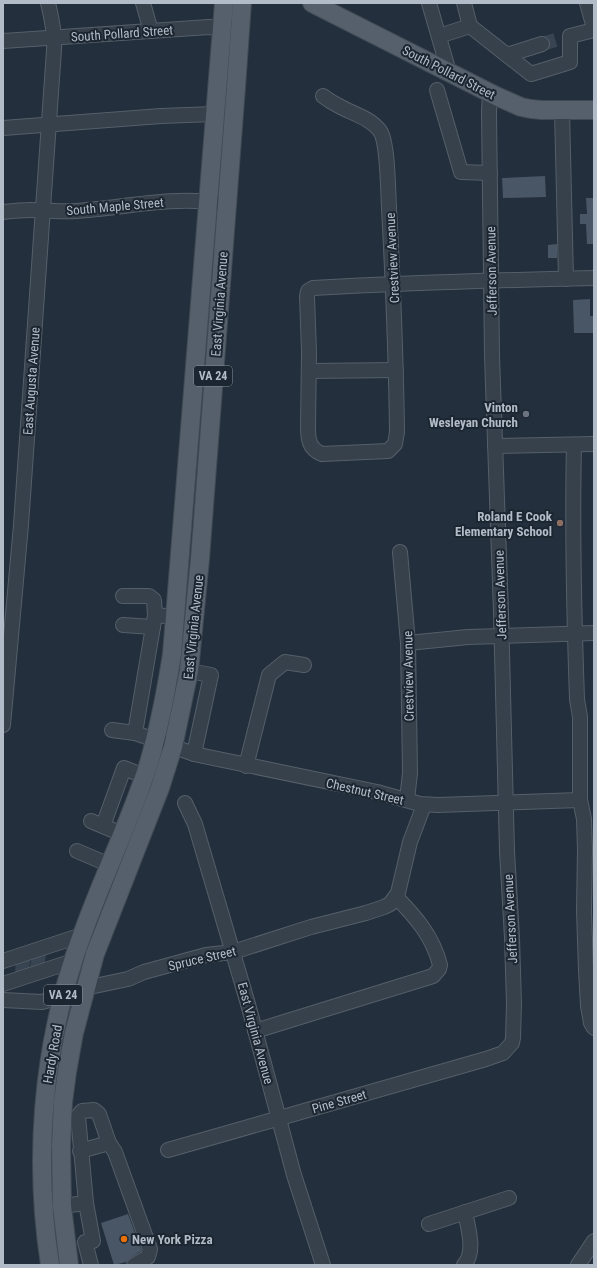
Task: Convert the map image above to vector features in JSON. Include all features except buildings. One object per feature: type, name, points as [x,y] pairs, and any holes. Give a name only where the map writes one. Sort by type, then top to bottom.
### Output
[{"type":"main road","name":"East Virginia Avenue","points":[[154,739],[167,689],[172,654],[224,3]]},
{"type":"main road","name":"East Virginia Avenue","points":[[173,747],[189,671],[200,559],[242,3]]},
{"type":"main road","name":"South Pollard Street","points":[[312,3],[490,93],[521,107],[542,110],[594,110]]},
{"type":"main road","name":"Hardy Road","points":[[50,1265],[44,1217],[42,1127],[50,1056],[63,996],[65,964],[82,935],[110,865],[144,776],[154,739]]},
{"type":"main road","name":"Hardy Road","points":[[69,1265],[61,1186],[70,1134],[67,1072],[74,1033],[95,954],[160,788],[173,747]]},
{"type":"street","name":"East Augusta Avenue","points":[[3,725],[21,525],[55,38],[48,3]]},
{"type":"street","points":[[143,3],[151,31]]},
{"type":"street","points":[[429,3],[449,72]]},
{"type":"street","points":[[464,3],[470,26],[531,74],[570,62],[565,38],[594,29],[587,3]]},
{"type":"street","points":[[439,36],[470,26]]},
{"type":"street","name":"South Pollard Street","points":[[3,41],[221,27],[240,30]]},
{"type":"street","points":[[507,55],[542,44]]},
{"type":"street","points":[[437,90],[461,172],[490,173]]},
{"type":"street","name":"Jefferson Avenue","points":[[490,93],[491,281],[495,446],[502,636],[505,802],[514,1004],[514,1038],[508,1048]]},
{"type":"street","name":"Crestview Avenue","points":[[309,371],[308,439],[313,448],[322,454],[388,451],[395,444],[397,432],[393,284],[384,140],[381,132],[371,122],[338,106],[323,96]]},
{"type":"street","points":[[562,110],[566,279]]},
{"type":"street","points":[[3,128],[214,114]]},
{"type":"street","name":"South Maple Street","points":[[3,212],[30,210],[76,211],[194,200],[227,204]]},
{"type":"street","points":[[396,370],[309,371],[306,296],[308,291],[313,288],[393,284],[594,278]]},
{"type":"street","points":[[574,444],[572,523],[577,699],[580,717],[580,800],[584,819],[584,911],[588,1006],[591,1023],[594,1028]]},
{"type":"street","points":[[495,446],[594,444]]},
{"type":"street","name":"Crestview Avenue","points":[[400,552],[408,643],[410,773],[407,800]]},
{"type":"street","points":[[122,596],[149,596],[154,600],[154,621],[136,733]]},
{"type":"street","points":[[123,626],[175,617]]},
{"type":"street","points":[[408,643],[502,636],[594,632]]},
{"type":"street","points":[[246,766],[270,675],[285,662],[304,665]]},
{"type":"street","points":[[189,671],[211,676],[194,754]]},
{"type":"street","points":[[181,712],[202,718]]},
{"type":"street","name":"Chestnut Street","points":[[112,730],[136,733],[194,754],[377,792],[424,805],[580,800]]},
{"type":"street","points":[[122,834],[97,823],[124,768],[144,776]]},
{"type":"street","name":"East Virginia Avenue","points":[[185,803],[195,824],[233,952],[294,1175],[323,1265]]},
{"type":"street","points":[[255,1031],[426,979],[436,974],[440,965],[431,941],[422,926],[396,897],[410,842],[424,805]]},
{"type":"street","points":[[76,851],[110,865]]},
{"type":"street","name":"Spruce Street","points":[[10,1000],[42,1002],[85,988],[128,979],[144,972],[206,955],[233,952],[311,927],[384,907],[390,904],[396,897]]},
{"type":"street","points":[[3,984],[39,951],[57,943],[82,935]]},
{"type":"street","points":[[3,961],[37,971],[65,964],[57,943]]},
{"type":"street","points":[[10,1000],[23,966]]},
{"type":"street","name":"Pine Street","points":[[168,1150],[486,1059],[503,1053],[508,1048]]},
{"type":"street","points":[[67,1246],[93,1241],[86,1203],[80,1151],[70,1134],[78,1116],[82,1111],[94,1110],[99,1114],[108,1143],[115,1152],[150,1249],[148,1257],[134,1265]]},
{"type":"street","points":[[80,1151],[108,1143]]},
{"type":"street","points":[[429,1224],[508,1198]]},
{"type":"street","points":[[62,1206],[86,1203]]},
{"type":"street","points":[[464,1265],[469,1255],[470,1243],[465,1212]]},
{"type":"street","points":[[85,1242],[91,1265]]},
{"type":"street","points":[[578,1265],[591,1245]]},
{"type":"street","points":[[588,1265],[591,1245]]},
{"type":"tunnel","points":[[542,44],[559,39]]},
{"type":"tunnel","points":[[37,968],[39,954]]},
{"type":"tunnel","points":[[22,973],[23,959]]},
{"type":"place","name":"Vinton Wesleyan Church","points":[[526,414]]},
{"type":"place","name":"Roland E Cook Elementary School","points":[[560,523]]},
{"type":"place","name":"New York Pizza","points":[[124,1239]]}]
